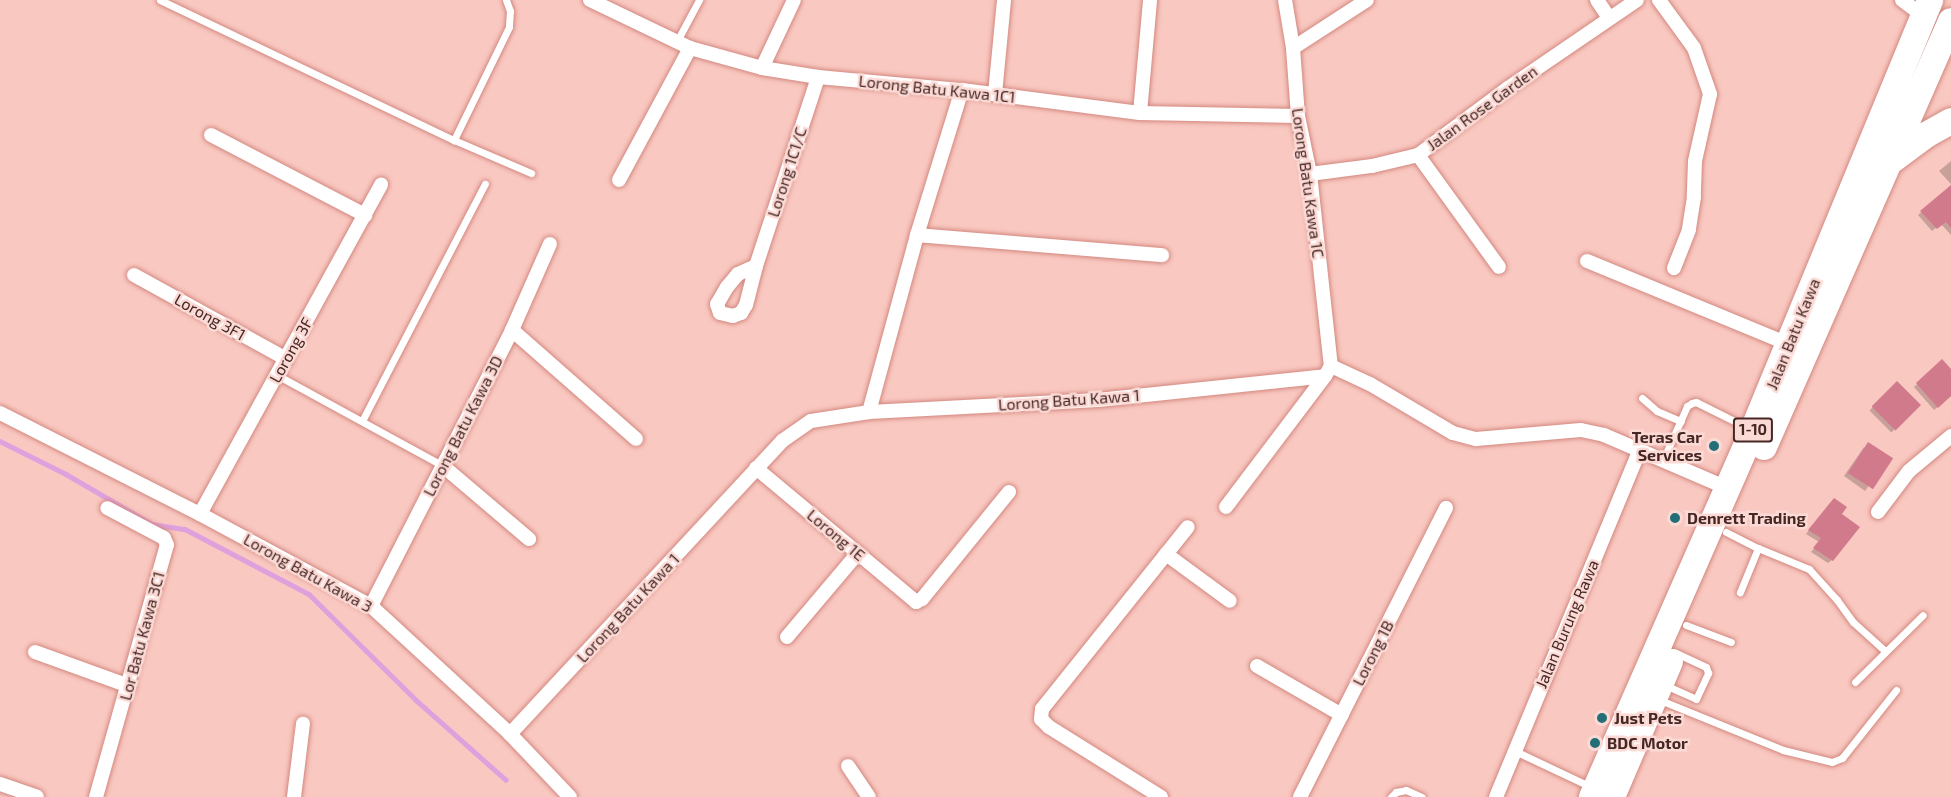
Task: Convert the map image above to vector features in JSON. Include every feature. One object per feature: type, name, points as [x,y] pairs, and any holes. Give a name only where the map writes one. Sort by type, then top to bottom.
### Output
[{"type":"highway","name":"Jalan Batu Kawa","points":[[1599,794],[1753,430],[1926,8]]},
{"type":"highway","name":"Jalan Batu Kawa","points":[[1599,794],[1658,690],[1890,161],[1941,74],[1951,21]]},
{"type":"highway","points":[[1912,43],[1941,74]]},
{"type":"highway","points":[[1890,161],[1926,135],[1951,122]]},
{"type":"street","name":"Lorong Batu Kawa 1C1","points":[[590,0],[618,5],[690,48],[762,68],[818,77],[962,90],[1140,113],[1298,116]]},
{"type":"street","points":[[762,68],[794,0]]},
{"type":"street","points":[[995,94],[1004,0]]},
{"type":"street","points":[[1140,113],[1150,0]]},
{"type":"street","name":"Lorong Batu Kawa 1C","points":[[1285,0],[1293,48],[1298,116],[1310,174],[1328,371]]},
{"type":"street","points":[[1293,48],[1367,0]]},
{"type":"street","points":[[1597,0],[1609,18]]},
{"type":"street","name":"Jalan Rose Garden","points":[[1310,174],[1372,166],[1418,155],[1637,0]]},
{"type":"street","points":[[1659,0],[1694,48],[1710,94],[1695,161],[1694,197],[1689,230],[1674,268]]},
{"type":"street","points":[[1902,0],[1926,8]]},
{"type":"street","points":[[620,180],[690,48]]},
{"type":"street","name":"Lorong 1C1/C","points":[[756,266],[818,77]]},
{"type":"street","points":[[869,412],[917,236],[962,90]]},
{"type":"street","points":[[211,135],[365,215]]},
{"type":"street","points":[[1418,155],[1499,267]]},
{"type":"street","name":"Lorong 3F","points":[[201,514],[381,185]]},
{"type":"street","points":[[917,236],[1162,255]]},
{"type":"street","name":"Lorong Batu Kawa 3D","points":[[371,606],[512,330],[550,244]]},
{"type":"street","points":[[1587,261],[1788,344]]},
{"type":"street","name":"Lorong 3F1","points":[[134,275],[286,359]]},
{"type":"street","points":[[512,330],[636,440]]},
{"type":"street","points":[[1226,507],[1328,371],[1370,384],[1453,433],[1476,439],[1581,430],[1604,435],[1727,488]]},
{"type":"street","name":"Lorong Batu Kawa 1","points":[[510,734],[756,468],[782,441],[811,421],[869,412],[1098,400],[1328,371]]},
{"type":"street","points":[[0,429],[3,414]]},
{"type":"street","name":"Lorong Batu Kawa 3","points":[[3,414],[201,514],[371,606],[510,734],[570,797]]},
{"type":"street","points":[[1878,512],[1921,459],[1951,436]]},
{"type":"street","name":"Jalan Burung Rawa","points":[[1496,797],[1639,451]]},
{"type":"street","points":[[443,466],[529,539]]},
{"type":"street","name":"Lorong 1E","points":[[756,468],[916,602],[922,599],[1009,492]]},
{"type":"street","name":"Lor Batu Kawa 3C1","points":[[96,797],[167,545],[164,538],[107,508]]},
{"type":"street","name":"Lorong 1B","points":[[1300,797],[1446,508]]},
{"type":"street","points":[[1161,797],[1049,727],[1041,719],[1042,709],[1188,526]]},
{"type":"street","points":[[787,637],[858,553]]},
{"type":"street","points":[[1166,554],[1230,601]]},
{"type":"street","points":[[35,652],[129,686]]},
{"type":"street","points":[[1257,666],[1342,715]]},
{"type":"street","points":[[294,797],[303,724]]},
{"type":"street","points":[[848,766],[868,797]]},
{"type":"street","points":[[0,784],[37,797]]},
{"type":"lane","points":[[160,0],[454,140],[531,173]]},
{"type":"lane","points":[[454,140],[509,27],[510,11],[506,0]]},
{"type":"lane","points":[[677,41],[699,0]]},
{"type":"lane","points":[[363,420],[484,184]]},
{"type":"lane","points":[[277,375],[363,420],[443,466]]},
{"type":"lane","points":[[1642,398],[1657,411],[1681,421]]},
{"type":"lane","points":[[1663,460],[1687,406],[1696,402],[1753,430]]},
{"type":"lane","points":[[1726,532],[1809,569],[1853,622],[1884,651]]},
{"type":"lane","points":[[1740,592],[1758,548]]},
{"type":"lane","points":[[1855,682],[1923,615]]},
{"type":"lane","points":[[1686,625],[1731,642]]},
{"type":"lane","points":[[1658,690],[1693,699],[1698,697],[1709,669],[1674,652]]},
{"type":"lane","points":[[1658,690],[1783,750],[1832,762],[1842,758],[1896,690]]},
{"type":"lane","points":[[1515,751],[1599,794]]},
{"type":"lane","points":[[1391,797],[1396,792],[1406,790],[1422,797]]},
{"type":"building","points":[[1951,185],[1951,228],[1946,222],[1937,229],[1920,211]]},
{"type":"building","points":[[1942,359],[1951,369],[1951,396],[1938,408],[1916,383]]},
{"type":"building","points":[[1897,381],[1921,405],[1896,430],[1872,406]]},
{"type":"building","points":[[1868,442],[1893,458],[1873,489],[1848,473]]},
{"type":"building","points":[[1834,498],[1847,507],[1842,514],[1860,527],[1833,561],[1813,548],[1821,538],[1808,530]]},
{"type":"waterway","points":[[0,441],[66,474],[152,524],[185,529],[309,594],[416,700],[506,780]]},
{"type":"place","name":"Teras Car Services","points":[[1714,446]]},
{"type":"place","name":"Denrett Trading","points":[[1675,518]]},
{"type":"place","name":"Just Pets","points":[[1602,718]]},
{"type":"place","name":"BDC Motor","points":[[1595,743]]}]
